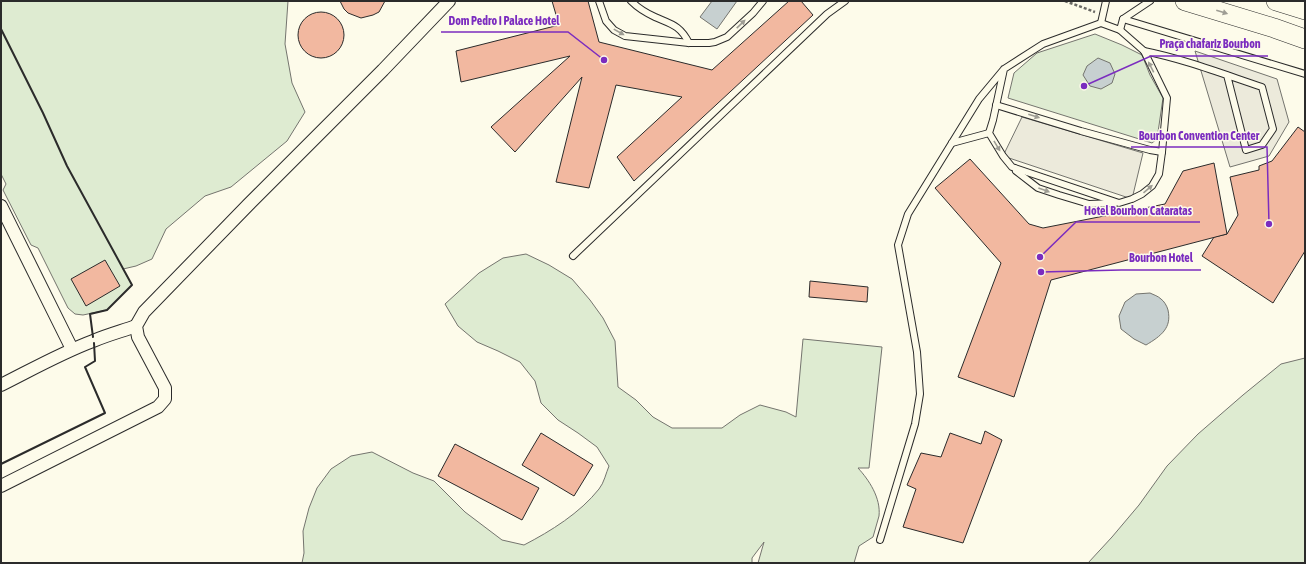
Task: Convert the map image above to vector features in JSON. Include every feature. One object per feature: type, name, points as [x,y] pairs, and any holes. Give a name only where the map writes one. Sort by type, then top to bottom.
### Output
[{"type":"main road","points":[[1185,1],[1305,39]]},
{"type":"main road","points":[[1276,1],[1305,10]]},
{"type":"street","points":[[1,385],[72,349],[136,326],[144,312],[155,300],[383,70],[449,1]]},
{"type":"street","points":[[1,206],[5,224],[72,349]]},
{"type":"street","points":[[1,486],[158,407],[165,399],[165,388],[138,337],[136,326]]},
{"type":"lane","points":[[599,1],[606,21],[620,34],[625,36],[689,43],[716,42],[727,37],[754,13],[763,1]]},
{"type":"lane","points":[[631,1],[645,12],[673,24],[685,34],[689,43]]},
{"type":"lane","points":[[573,256],[827,14],[845,1]]},
{"type":"lane","points":[[1101,23],[1106,1]]},
{"type":"lane","points":[[1120,30],[1123,19],[1150,1]]},
{"type":"lane","points":[[1123,19],[1305,74]]},
{"type":"lane","points":[[880,540],[915,424],[920,394],[917,352],[898,245],[908,214],[979,99],[1004,69],[1043,44],[1101,23],[1120,30],[1144,51],[1167,98],[1159,174],[1152,186],[1132,199],[1119,203],[1089,204],[1038,188],[1012,168],[989,133],[1004,69]]},
{"type":"lane","points":[[1144,51],[1171,57],[1227,75],[1262,87],[1273,129],[1262,145],[1246,150],[1227,75]]},
{"type":"lane","points":[[996,105],[1081,132],[1162,152]]},
{"type":"lane","points":[[952,144],[989,133]]},
{"type":"lane","points":[[1012,168],[1119,203]]},
{"type":"green space","points":[[1,1],[288,1],[285,44],[292,83],[305,112],[287,141],[231,187],[205,196],[166,229],[152,259],[136,266],[123,269],[132,285],[107,310],[83,315],[75,314],[68,308],[38,248],[31,245],[3,190],[6,184],[1,174]]},
{"type":"green space","points":[[1095,34],[1142,55],[1150,75],[1163,98],[1157,139],[1152,143],[1008,98],[1014,73],[1037,53]]},
{"type":"green space","points":[[526,254],[549,265],[572,279],[590,300],[603,318],[615,341],[618,387],[636,400],[653,417],[672,428],[722,428],[740,415],[760,405],[786,412],[796,417],[803,339],[882,347],[869,468],[858,468],[866,478],[876,496],[879,516],[873,537],[859,546],[854,563],[758,563],[764,542],[752,558],[752,563],[302,563],[304,553],[303,531],[309,508],[317,488],[331,469],[351,456],[372,452],[413,473],[434,481],[465,512],[502,540],[524,545],[574,514],[601,487],[609,466],[597,447],[558,420],[541,403],[535,381],[520,362],[477,342],[458,326],[445,304],[479,273],[503,258]]},
{"type":"green space","points":[[1305,358],[1305,563],[1088,563],[1139,505],[1167,466],[1198,434],[1281,364]]},
{"type":"shaded area","points":[[712,1],[737,1],[717,29],[700,17]]},
{"type":"shaded area","points":[[1195,51],[1277,79],[1289,122],[1269,156],[1230,167]]},
{"type":"shaded area","points":[[1098,58],[1110,63],[1115,74],[1112,83],[1101,89],[1090,86],[1083,75],[1087,66]]},
{"type":"shaded area","points":[[1022,117],[1143,153],[1132,199],[1003,156]]},
{"type":"shaded area","points":[[1150,293],[1159,297],[1163,301],[1168,308],[1169,316],[1167,327],[1161,335],[1146,345],[1134,339],[1121,329],[1119,316],[1125,302],[1136,294]]},
{"type":"building","points":[[340,1],[385,1],[379,12],[361,18],[348,13]]},
{"type":"building","points":[[552,1],[588,1],[599,42],[712,70],[789,1],[801,1],[813,15],[634,181],[617,157],[682,97],[616,85],[589,188],[556,182],[582,77],[515,152],[491,127],[570,56],[461,82],[456,51],[559,25]]},
{"type":"building","points":[[326,12],[330,13],[340,22],[343,26],[343,44],[334,54],[326,58],[316,58],[308,54],[299,44],[298,30],[302,22],[312,13]]},
{"type":"building","points":[[1298,127],[1305,132],[1305,251],[1273,303],[1202,256],[1214,237],[1227,234],[1238,215],[1230,177],[1259,170],[1259,166],[1272,161]]},
{"type":"building","points":[[970,159],[1029,224],[1043,228],[1165,204],[1183,171],[1214,163],[1227,234],[1051,280],[1014,397],[958,377],[1001,263],[935,188]]},
{"type":"building","points":[[105,260],[120,286],[86,306],[71,279]]},
{"type":"building","points":[[810,281],[868,287],[867,302],[809,297]]},
{"type":"building","points":[[985,431],[1002,440],[963,543],[903,527],[916,489],[907,485],[921,453],[941,457],[950,433],[981,444]]},
{"type":"building","points":[[541,433],[593,465],[574,496],[522,465]]},
{"type":"building","points":[[455,444],[539,488],[522,520],[438,476]]},
{"type":"wall","points":[[1,29],[43,113],[67,166],[132,285],[107,310],[90,314],[93,337]]},
{"type":"wall","points":[[1,464],[105,413],[85,367],[95,361],[94,343]]},
{"type":"place","name":"Dom Pedro I Palace Hotel","points":[[604,60]]},
{"type":"place","name":"Praça chafariz Bourbon","points":[[1084,86]]},
{"type":"place","name":"Bourbon Convention Center","points":[[1269,224]]},
{"type":"place","name":"Hotel Bourbon Cataratas","points":[[1040,257]]},
{"type":"place","name":"Bourbon Hotel","points":[[1041,272]]}]
